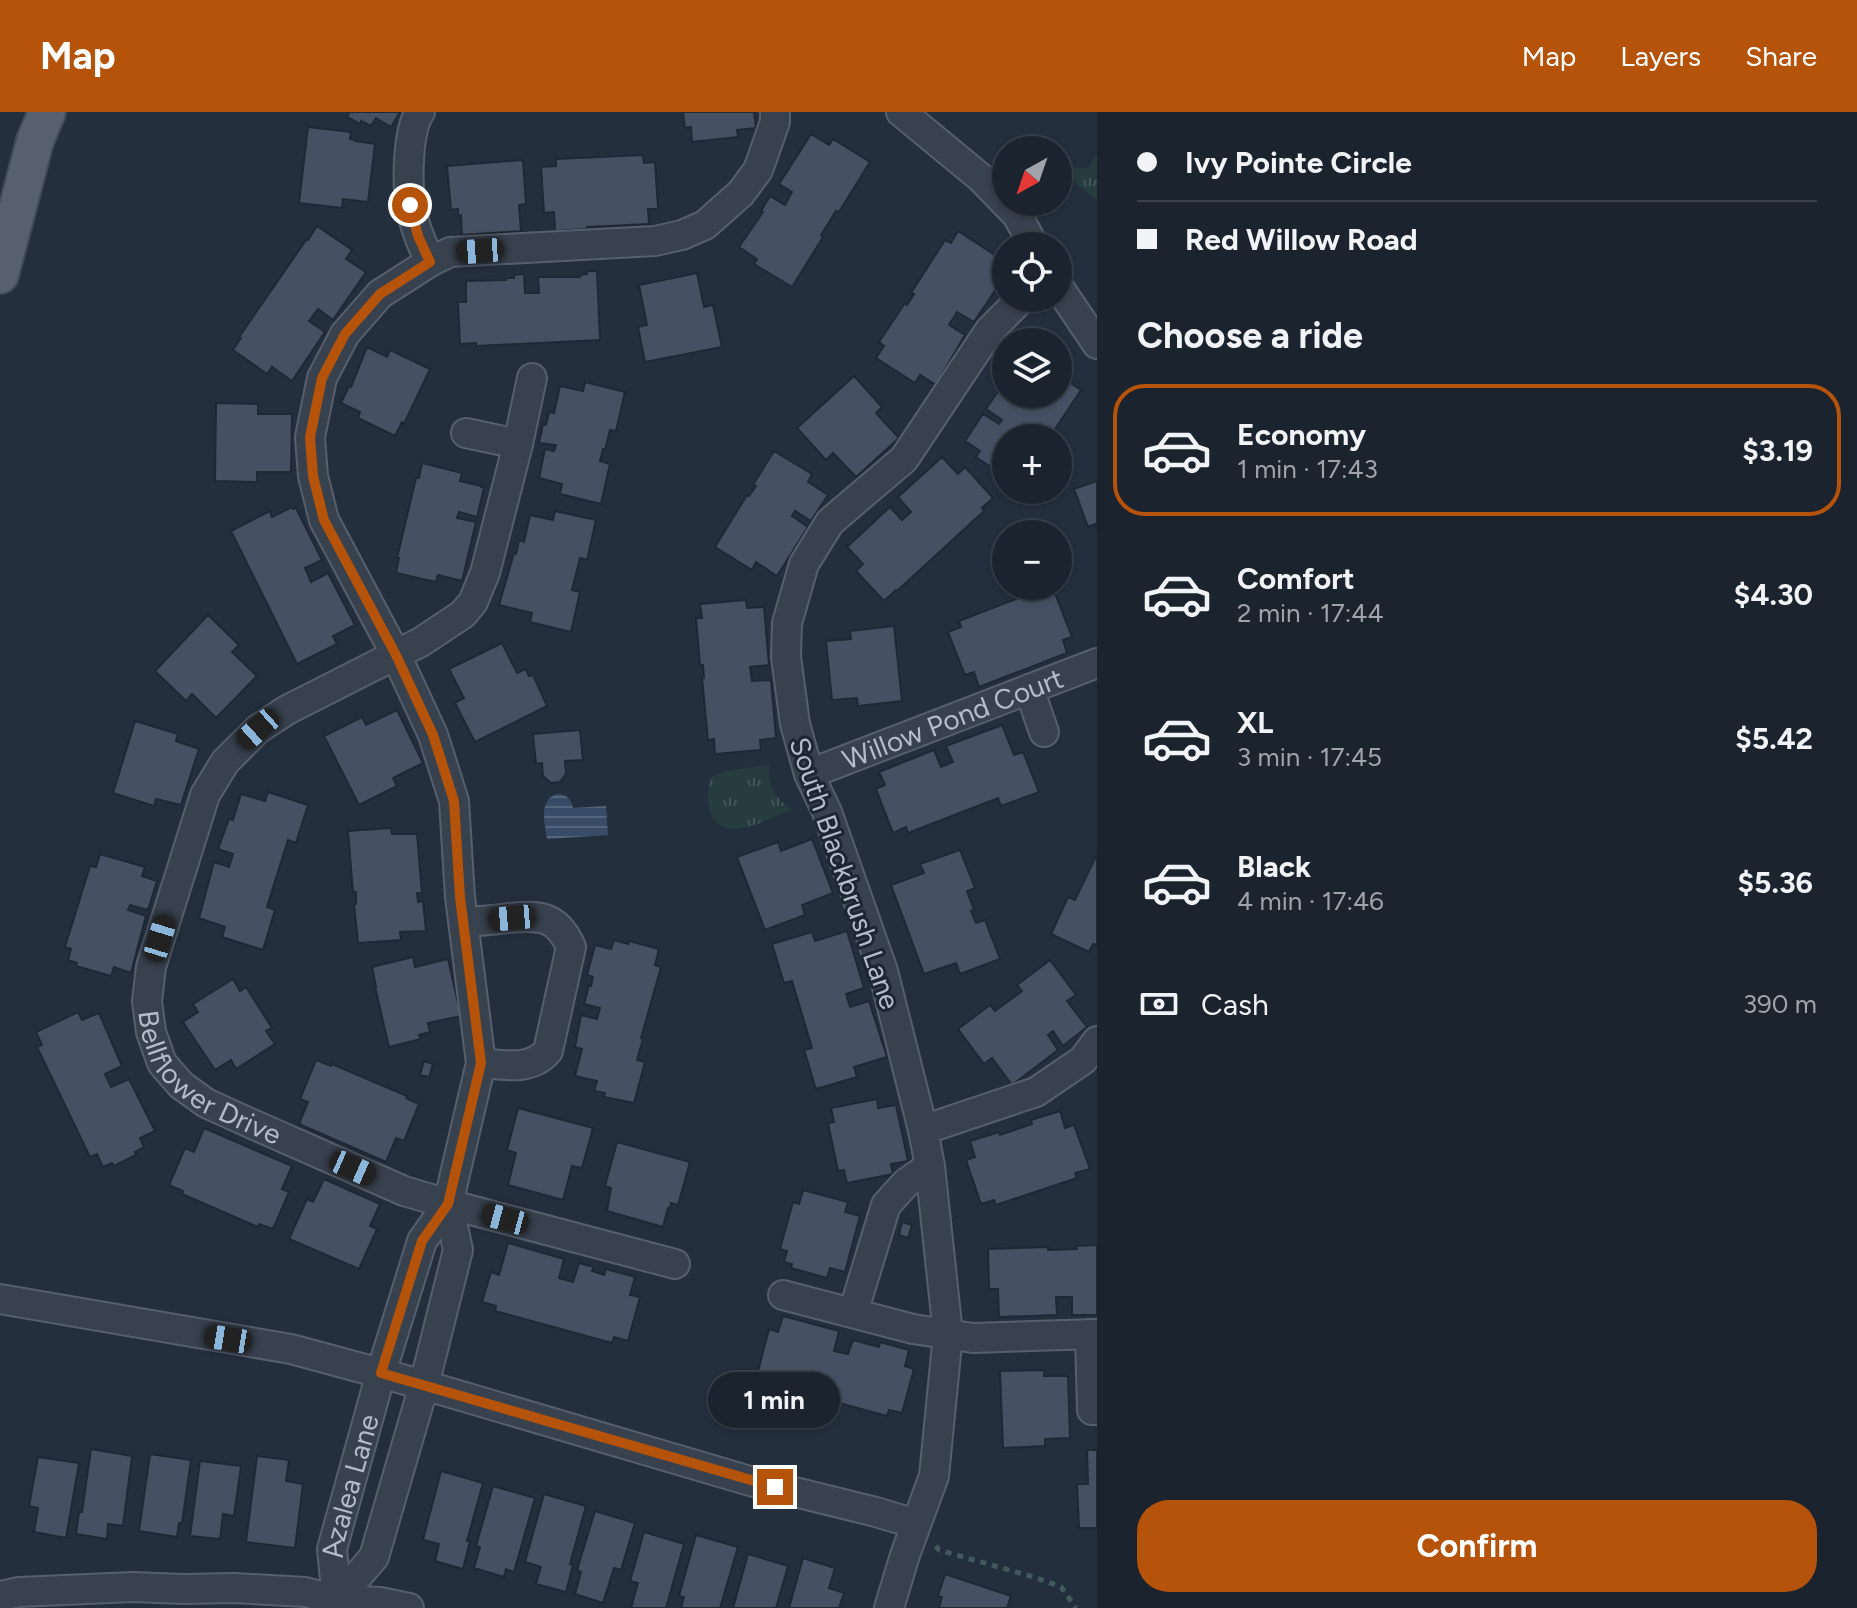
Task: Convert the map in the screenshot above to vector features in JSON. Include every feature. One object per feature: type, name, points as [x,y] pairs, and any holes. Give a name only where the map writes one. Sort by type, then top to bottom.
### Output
[{"type":"main road","points":[[0,275],[35,141],[47,112]]},
{"type":"street","points":[[420,112],[409,153],[410,205],[418,236],[430,262]]},
{"type":"street","points":[[448,1204],[481,1063],[460,897],[454,801],[433,735],[396,655],[324,520],[313,476],[310,437],[322,378],[345,334],[380,294],[450,252],[655,241],[682,235],[705,225],[741,193],[758,170],[775,122],[775,112]]},
{"type":"street","points":[[901,112],[981,178],[1017,215],[1026,232]]},
{"type":"street","points":[[1072,307],[1097,344]]},
{"type":"street","name":"South Blackbrush Lane","points":[[889,1608],[934,1476],[948,1334],[930,1166],[923,1130],[883,971],[827,812],[809,774],[795,724],[786,657],[787,623],[804,564],[830,522],[904,459],[990,330],[1008,312]]},
{"type":"street","name":"Bellflower Drive","points":[[532,378],[485,573],[473,602],[450,623],[396,655],[287,710],[258,729],[225,762],[205,795],[151,967],[147,1001],[151,1032],[162,1063],[181,1085],[206,1103],[404,1191],[675,1264]]},
{"type":"street","points":[[466,433],[518,444]]},
{"type":"street","name":"Willow Pond Court","points":[[809,774],[1097,663]]},
{"type":"street","points":[[1029,689],[1044,732]]},
{"type":"street","points":[[464,922],[535,916],[558,927],[571,947],[548,1051],[529,1064],[508,1066],[481,1063]]},
{"type":"street","points":[[923,1130],[1036,1092],[1083,1060],[1097,1041]]},
{"type":"street","points":[[853,1313],[886,1205],[906,1183],[930,1166]]},
{"type":"street","name":"Azalea Lane","points":[[336,1604],[332,1549],[381,1373],[422,1241],[448,1204]]},
{"type":"street","name":"Azalea Lane","points":[[336,1604],[374,1557],[424,1385],[458,1250],[448,1204]]},
{"type":"street","points":[[783,1295],[913,1329],[973,1338],[1093,1334],[1092,1410],[1097,1410]]},
{"type":"street","points":[[0,1299],[291,1349],[750,1481],[916,1524]]},
{"type":"street","points":[[0,1596],[19,1592],[133,1587],[234,1588],[305,1592],[336,1604],[380,1602],[409,1608]]},
{"type":"path","points":[[916,1524],[939,1550],[1061,1587],[1076,1608]]},
{"type":"green space","points":[[1097,154],[1097,200],[1072,180],[1072,167],[1088,168]]},
{"type":"green space","points":[[770,765],[769,778],[774,791],[792,809],[758,824],[734,829],[714,820],[708,800],[712,777],[726,771]]},
{"type":"water","points":[[556,794],[568,798],[573,808],[606,806],[608,835],[547,839],[545,808]]},
{"type":"building","points":[[347,112],[400,112],[391,127],[376,118],[371,126],[361,121],[360,124],[347,117]]},
{"type":"building","points":[[683,112],[754,112],[756,128],[737,130],[738,137],[692,142],[691,127],[685,128]]},
{"type":"building","points":[[308,127],[351,132],[350,139],[375,144],[368,202],[343,199],[342,208],[299,203]]},
{"type":"building","points":[[811,134],[829,145],[833,139],[870,162],[821,235],[823,237],[792,287],[754,264],[757,259],[739,247],[770,196],[785,205],[792,192],[779,184]]},
{"type":"building","points":[[643,155],[644,163],[655,162],[658,209],[648,209],[649,224],[555,231],[554,212],[544,213],[541,167],[556,166],[556,159]]},
{"type":"building","points":[[523,160],[526,204],[519,205],[521,231],[462,235],[461,215],[458,216],[458,209],[451,210],[447,166]]},
{"type":"building","points":[[317,226],[352,250],[346,259],[366,272],[333,320],[318,309],[309,321],[325,332],[292,381],[272,367],[267,374],[233,350]]},
{"type":"building","points":[[958,231],[992,253],[992,295],[974,322],[957,312],[949,325],[965,335],[936,385],[920,375],[915,383],[876,358],[884,346],[879,342],[905,303],[907,305],[914,294],[911,293],[945,240],[951,243]]},
{"type":"building","points":[[587,271],[597,271],[600,340],[476,346],[476,343],[460,344],[458,302],[466,302],[466,281],[506,280],[524,274],[525,293],[539,293],[538,277],[580,277]]},
{"type":"building","points":[[697,273],[704,307],[713,305],[722,347],[645,362],[638,327],[647,325],[639,285]]},
{"type":"building","points":[[367,347],[387,357],[390,350],[430,369],[404,424],[402,422],[395,436],[358,418],[360,412],[341,403]]},
{"type":"building","points":[[854,376],[882,407],[876,413],[899,438],[856,477],[833,453],[826,460],[797,428]]},
{"type":"building","points":[[585,382],[625,392],[616,431],[610,430],[600,461],[610,464],[601,504],[560,494],[562,484],[539,478],[545,449],[554,451],[556,445],[539,443],[549,412],[554,413],[560,386],[583,391]]},
{"type":"building","points":[[1072,384],[1081,390],[1072,404]]},
{"type":"building","points":[[992,400],[992,408],[1069,408],[1058,424],[999,424],[1002,420],[986,409]]},
{"type":"building","points":[[216,403],[258,404],[258,414],[292,414],[291,472],[257,472],[257,482],[215,481]]},
{"type":"building","points":[[983,414],[999,424],[992,424],[992,468],[976,457],[980,451],[965,441]]},
{"type":"building","points":[[774,451],[812,474],[808,482],[828,495],[811,521],[795,511],[792,516],[808,527],[777,576],[756,562],[752,570],[715,547],[747,495],[756,486],[753,485]]},
{"type":"building","points":[[942,457],[958,474],[965,467],[992,499],[982,508],[984,511],[884,601],[856,571],[863,564],[847,547],[890,507],[902,520],[911,512],[898,497]]},
{"type":"building","points":[[422,463],[462,473],[460,481],[484,488],[477,517],[459,512],[457,518],[476,522],[462,581],[438,575],[436,582],[396,573],[397,558]]},
{"type":"building","points":[[1097,481],[1097,531],[1095,524],[1088,527],[1074,489]]},
{"type":"building","points":[[296,508],[322,560],[305,568],[311,582],[328,573],[355,625],[333,636],[337,644],[297,664],[231,531],[270,511],[272,517]]},
{"type":"building","points":[[555,511],[596,520],[587,560],[580,558],[572,590],[580,592],[571,632],[530,622],[532,613],[499,605],[519,540],[524,542],[530,515],[553,520]]},
{"type":"building","points":[[746,600],[747,608],[764,607],[769,665],[750,667],[752,681],[771,680],[776,738],[760,740],[761,750],[715,754],[714,739],[708,740],[696,618],[702,618],[700,604]]},
{"type":"building","points":[[1013,600],[1058,600],[1072,637],[1063,640],[1067,653],[979,687],[974,672],[965,675],[948,632],[961,627],[959,621]]},
{"type":"building","points":[[208,615],[239,645],[232,652],[257,676],[216,718],[192,694],[186,701],[155,671]]},
{"type":"building","points":[[894,626],[902,701],[858,706],[857,698],[832,700],[826,641],[851,639],[850,631]]},
{"type":"building","points":[[502,643],[517,673],[526,669],[529,676],[533,675],[547,706],[475,742],[455,703],[464,698],[449,669]]},
{"type":"building","points":[[397,710],[423,763],[393,778],[397,786],[359,805],[324,736],[362,717],[366,725]]},
{"type":"building","points":[[135,721],[178,734],[176,741],[199,749],[181,805],[156,799],[154,806],[113,793]]},
{"type":"building","points":[[1002,725],[1014,755],[1023,752],[1039,792],[1001,806],[998,798],[908,833],[906,827],[893,833],[876,789],[885,785],[879,772],[934,750],[941,767],[953,762],[946,746]]},
{"type":"building","points":[[580,730],[583,760],[565,761],[566,774],[560,782],[551,783],[543,776],[542,763],[536,764],[533,734]]},
{"type":"building","points":[[268,792],[308,805],[296,843],[288,840],[267,907],[275,910],[263,950],[222,937],[225,927],[199,918],[214,862],[229,867],[233,854],[218,849],[229,819],[233,820],[241,794],[265,801]]},
{"type":"building","points":[[391,828],[392,834],[417,834],[422,893],[417,893],[418,902],[423,901],[426,931],[400,932],[401,940],[358,943],[354,904],[356,892],[353,892],[348,831]]},
{"type":"building","points":[[812,839],[833,893],[802,905],[805,915],[765,930],[737,857],[778,842],[781,851]]},
{"type":"building","points":[[960,850],[975,888],[967,891],[974,910],[971,911],[976,923],[985,920],[1000,959],[960,974],[956,963],[924,974],[891,885],[924,873],[920,864]]},
{"type":"building","points":[[100,854],[145,867],[142,876],[157,881],[148,910],[130,905],[128,910],[146,916],[131,973],[114,967],[111,976],[76,966],[77,963],[68,960],[71,949],[65,947],[90,866],[96,867]]},
{"type":"building","points":[[1097,854],[1097,945],[1093,944],[1089,952],[1051,934],[1068,897],[1075,900]]},
{"type":"building","points":[[847,931],[864,988],[846,994],[850,1007],[869,1001],[887,1057],[854,1067],[857,1077],[816,1089],[804,1050],[812,1048],[792,981],[784,983],[772,944],[812,932],[815,941]]},
{"type":"building","points":[[614,940],[659,949],[655,965],[661,967],[641,1038],[637,1060],[645,1062],[634,1103],[604,1097],[605,1093],[594,1091],[597,1081],[575,1076],[582,1049],[575,1047],[581,1015],[597,1019],[600,1008],[584,1004],[593,977],[587,975],[595,945],[611,949]]},
{"type":"building","points":[[413,957],[415,967],[448,959],[461,1016],[428,1023],[430,1032],[419,1035],[421,1039],[389,1047],[372,967]]},
{"type":"building","points":[[1050,960],[1076,995],[1067,1001],[1087,1027],[1063,1046],[1053,1031],[1048,1035],[1058,1050],[1012,1085],[992,1058],[984,1064],[958,1029],[990,1005],[995,1011],[1022,991],[1017,985]]},
{"type":"building","points":[[233,979],[240,991],[246,987],[272,1028],[266,1031],[275,1044],[236,1069],[231,1060],[215,1070],[183,1022],[198,1012],[193,1004]]},
{"type":"building","points":[[78,1012],[82,1020],[99,1013],[122,1066],[105,1074],[111,1087],[129,1079],[155,1131],[140,1138],[144,1147],[135,1152],[136,1155],[114,1166],[112,1163],[103,1167],[97,1154],[90,1157],[37,1047],[42,1045],[36,1032]]},
{"type":"building","points":[[316,1060],[407,1096],[419,1104],[404,1141],[396,1138],[386,1162],[299,1124],[308,1102],[300,1099]]},
{"type":"building","points":[[424,1061],[433,1064],[429,1077],[420,1075]]},
{"type":"building","points":[[877,1099],[878,1108],[896,1105],[908,1161],[891,1164],[893,1174],[847,1183],[844,1170],[838,1171],[828,1123],[834,1122],[831,1108]]},
{"type":"building","points":[[518,1108],[593,1128],[582,1168],[572,1166],[563,1200],[508,1185],[516,1153],[507,1150]]},
{"type":"building","points":[[1060,1111],[1065,1128],[1074,1125],[1090,1169],[1075,1173],[1077,1178],[996,1205],[994,1200],[981,1204],[966,1160],[975,1157],[970,1141],[999,1132],[1000,1135],[1032,1124],[1031,1120]]},
{"type":"building","points":[[204,1128],[292,1166],[282,1189],[289,1192],[273,1229],[259,1224],[258,1227],[182,1194],[183,1191],[169,1185],[185,1148],[194,1152]]},
{"type":"building","points":[[617,1142],[690,1162],[678,1205],[671,1203],[663,1227],[607,1211],[611,1188],[605,1186]]},
{"type":"building","points":[[324,1179],[380,1204],[370,1226],[377,1229],[359,1269],[289,1239],[307,1199],[313,1202]]},
{"type":"building","points":[[803,1190],[848,1202],[845,1212],[860,1216],[845,1272],[830,1268],[827,1278],[791,1268],[792,1264],[784,1262],[787,1251],[780,1249],[793,1202],[799,1204]]},
{"type":"building","points":[[902,1222],[912,1225],[908,1238],[899,1235]]},
{"type":"building","points":[[508,1243],[564,1259],[559,1278],[573,1282],[579,1263],[594,1267],[592,1271],[604,1275],[606,1269],[635,1277],[630,1295],[640,1297],[628,1341],[614,1337],[612,1343],[495,1311],[496,1306],[482,1302],[491,1272],[499,1275]]},
{"type":"building","points":[[1097,1245],[1097,1315],[1072,1315],[1072,1297],[1056,1297],[1057,1315],[999,1317],[998,1289],[989,1289],[988,1249],[1077,1249],[1076,1246]]},
{"type":"building","points":[[783,1316],[839,1331],[834,1351],[848,1354],[853,1340],[879,1347],[880,1342],[909,1350],[905,1366],[914,1369],[902,1413],[889,1410],[887,1416],[769,1384],[770,1378],[757,1375],[769,1329],[778,1332]]},
{"type":"building","points":[[1044,1370],[1044,1376],[1068,1376],[1070,1438],[1045,1439],[1045,1446],[1003,1448],[1000,1371]]},
{"type":"building","points":[[91,1449],[132,1456],[123,1526],[108,1524],[107,1539],[76,1534]]},
{"type":"building","points":[[1087,1450],[1097,1450],[1097,1528],[1079,1528],[1077,1484],[1088,1484]]},
{"type":"building","points":[[150,1454],[191,1460],[182,1523],[179,1523],[177,1537],[139,1531]]},
{"type":"building","points":[[257,1456],[289,1460],[286,1481],[303,1484],[295,1548],[246,1542]]},
{"type":"building","points":[[38,1457],[79,1463],[66,1538],[34,1532],[38,1508],[29,1506]]},
{"type":"building","points":[[200,1461],[241,1466],[234,1516],[223,1514],[220,1539],[190,1536]]},
{"type":"building","points":[[441,1471],[483,1483],[467,1541],[470,1541],[463,1569],[435,1561],[439,1544],[423,1540]]},
{"type":"building","points":[[493,1486],[535,1498],[514,1572],[506,1569],[504,1577],[474,1568],[480,1547],[476,1546]]},
{"type":"building","points":[[544,1494],[586,1506],[570,1564],[573,1565],[566,1592],[536,1584],[541,1567],[525,1562]]},
{"type":"building","points":[[595,1511],[635,1523],[621,1570],[614,1568],[603,1603],[575,1594],[581,1572],[577,1570]]},
{"type":"building","points":[[644,1532],[684,1544],[666,1608],[631,1608],[638,1583],[630,1581]]},
{"type":"building","points":[[696,1535],[738,1547],[720,1608],[681,1608],[684,1597],[679,1596]]},
{"type":"building","points":[[748,1554],[788,1566],[776,1608],[733,1608]]},
{"type":"building","points":[[803,1558],[835,1568],[829,1588],[844,1593],[839,1608],[789,1608]]},
{"type":"building","points":[[945,1574],[1011,1596],[1007,1608],[939,1608],[942,1597],[938,1596]]},
{"type":"route","points":[[410,205],[418,236],[430,262],[380,294],[345,334],[322,378],[310,437],[313,476],[324,520],[396,655],[433,735],[454,801],[460,897],[481,1063],[448,1204],[422,1241],[381,1373],[775,1487]]}]
